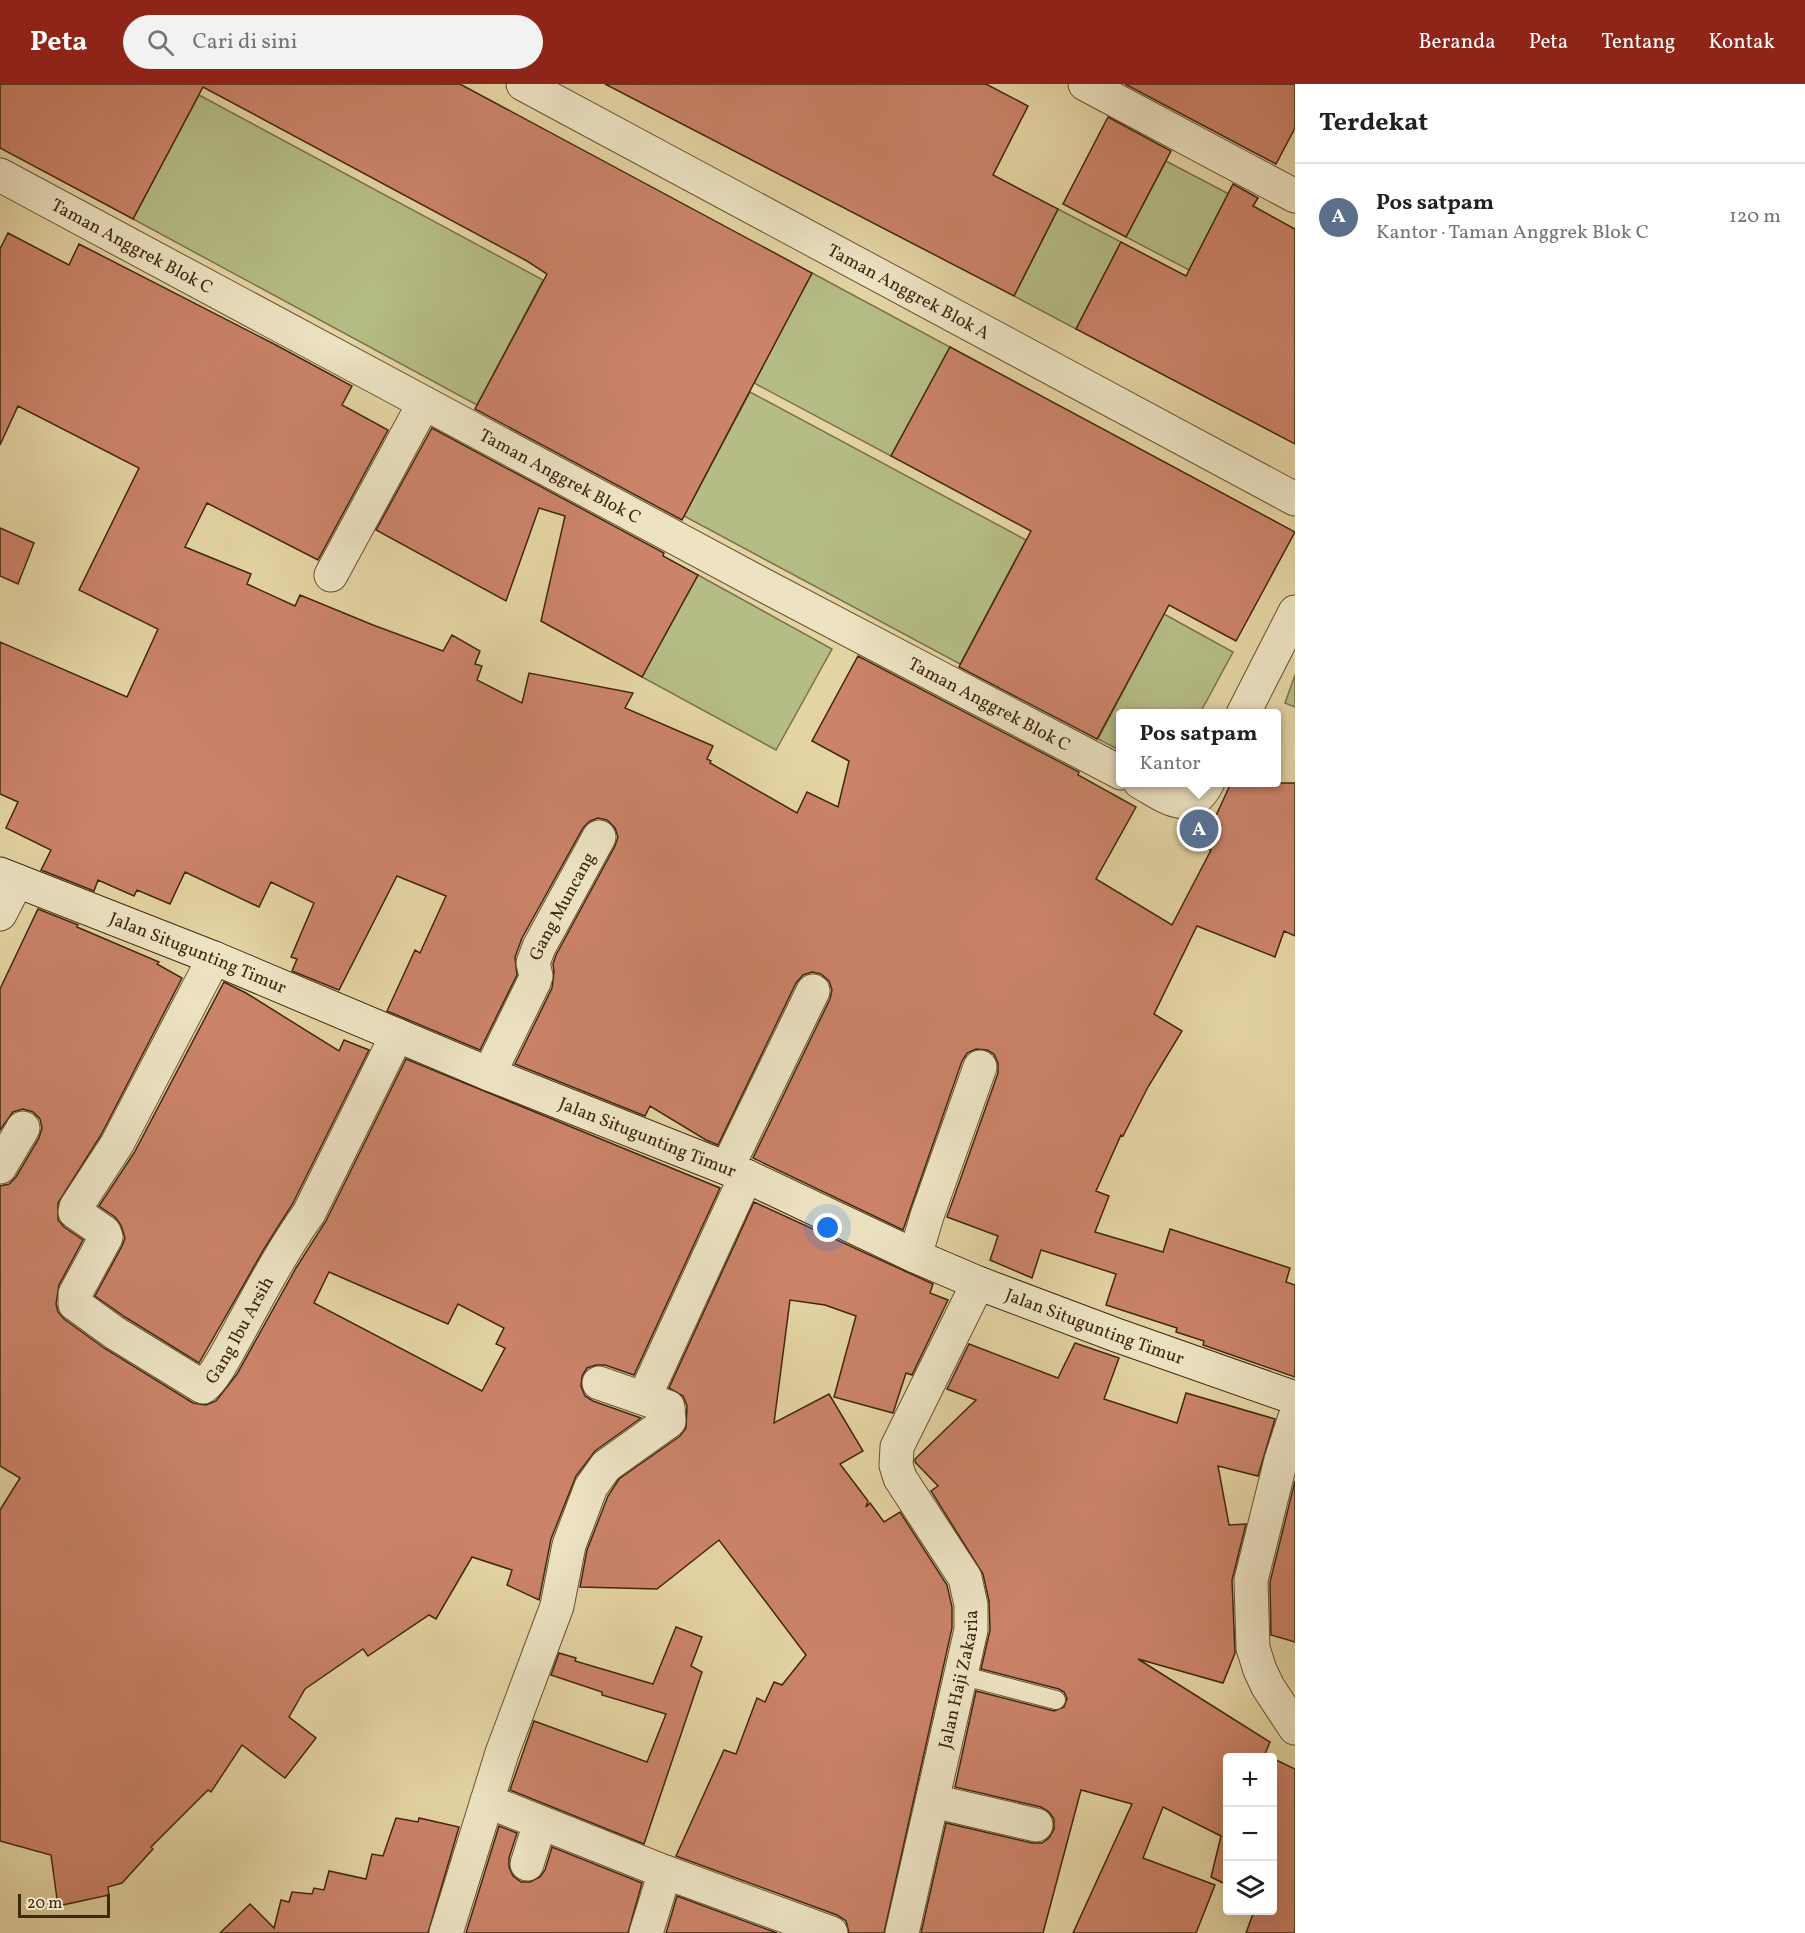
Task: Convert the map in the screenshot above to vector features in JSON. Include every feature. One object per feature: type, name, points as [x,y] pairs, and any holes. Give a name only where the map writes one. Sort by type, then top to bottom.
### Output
[{"type":"street","name":"Taman Anggrek Blok A","points":[[523,84],[1295,499]]},
{"type":"street","points":[[1084,84],[1295,196]]},
{"type":"street","name":"Taman Anggrek Blok C","points":[[4,188],[424,403],[1116,770]]},
{"type":"street","points":[[331,575],[424,403]]},
{"type":"street","points":[[1246,709],[1295,612]]},
{"type":"street","points":[[1148,787],[1174,801],[1181,802],[1196,799],[1206,787]]},
{"type":"street","name":"Gang Muncang","points":[[489,1074],[534,982],[536,976],[533,963],[539,947],[599,837]]},
{"type":"street","points":[[0,914],[9,877]]},
{"type":"street","name":"Jalan Situgunting Timur","points":[[9,877],[214,958],[489,1074],[736,1172],[915,1256],[978,1282],[1116,1335],[1295,1398]]},
{"type":"street","name":"Gang Ibu Arsih","points":[[214,958],[129,1117],[117,1144],[75,1212],[104,1232],[106,1237],[75,1293],[75,1304],[115,1333],[203,1387],[225,1354],[295,1232],[309,1213],[397,1035]]},
{"type":"street","points":[[644,1398],[813,991]]},
{"type":"street","points":[[915,1256],[980,1067]]},
{"type":"street","points":[[0,1167],[23,1128]]},
{"type":"street","name":"Jalan Haji Zakaria","points":[[902,1933],[971,1630],[971,1605],[965,1578],[900,1478],[895,1455],[978,1282]]},
{"type":"street","points":[[446,1933],[502,1753],[557,1606],[569,1545],[591,1487],[606,1466],[669,1421],[668,1407],[599,1383]]},
{"type":"street","points":[[1295,1417],[1281,1460],[1251,1580],[1253,1648],[1256,1659],[1268,1687],[1295,1728]]},
{"type":"street","points":[[933,1801],[1036,1825]]},
{"type":"street","points":[[487,1802],[665,1872],[761,1921],[831,1933]]},
{"type":"street","points":[[527,1864],[540,1823]]},
{"type":"street","points":[[646,1933],[665,1872]]},
{"type":"lane","points":[[960,1676],[1056,1700]]},
{"type":"green space","points":[[199,95],[543,280],[477,405],[133,219]]},
{"type":"green space","points":[[1166,161],[1229,194],[1189,270],[1126,237]]},
{"type":"green space","points":[[1058,209],[1121,242],[1076,329],[1014,296]]},
{"type":"green space","points":[[812,273],[950,347],[891,456],[754,383]]},
{"type":"green space","points":[[750,392],[1026,540],[960,664],[684,516]]},
{"type":"green space","points":[[698,575],[832,649],[776,750],[642,677]]},
{"type":"green space","points":[[1164,614],[1233,652],[1202,709],[1116,709],[1116,748],[1098,739]]},
{"type":"green space","points":[[1295,675],[1295,707],[1285,703]]},
{"type":"building","points":[[0,84],[460,84],[812,273],[682,520],[475,409],[547,274],[527,261],[203,87],[133,219],[0,148]]},
{"type":"building","points":[[605,84],[986,84],[1028,106],[993,175],[1058,209],[1014,296]]},
{"type":"building","points":[[1125,84],[1295,84],[1295,128],[1276,164]]},
{"type":"building","points":[[1108,117],[1171,151],[1126,237],[1063,204]]},
{"type":"building","points":[[1233,184],[1258,198],[1253,206],[1295,229],[1295,444],[1076,329],[1121,242],[1186,276]]},
{"type":"building","points":[[8,233],[69,265],[79,244],[352,386],[342,405],[388,430],[318,560],[207,503],[185,547],[251,574],[247,584],[295,606],[300,595],[443,651],[452,635],[480,651],[475,664],[482,666],[477,680],[522,703],[529,673],[633,693],[625,708],[713,746],[707,759],[711,761],[710,763],[797,813],[807,792],[838,807],[849,761],[812,741],[858,656],[1079,772],[1078,775],[1136,807],[1096,879],[1172,925],[1211,850],[1202,846],[1229,787],[1281,787],[1281,783],[1295,783],[1295,936],[1284,931],[1275,957],[1197,926],[1154,1014],[1182,1031],[1148,1087],[1123,1136],[1121,1135],[1096,1191],[1109,1196],[1095,1232],[1163,1252],[1170,1229],[1290,1268],[1286,1282],[1295,1285],[1295,1377],[1203,1345],[1204,1341],[1176,1332],[1177,1328],[1106,1305],[1116,1274],[1041,1250],[1032,1278],[990,1260],[998,1236],[947,1217],[998,1073],[998,1063],[994,1054],[987,1050],[976,1049],[967,1053],[962,1061],[903,1230],[753,1158],[830,999],[832,990],[829,981],[821,974],[812,972],[803,975],[796,983],[718,1145],[650,1106],[645,1116],[515,1064],[552,988],[553,964],[556,955],[615,846],[618,837],[615,828],[607,820],[598,818],[590,821],[583,828],[522,938],[515,957],[517,975],[480,1050],[387,1011],[415,950],[420,953],[446,896],[397,876],[339,990],[292,971],[297,959],[291,957],[314,903],[271,882],[259,907],[185,872],[170,904],[137,890],[134,896],[98,880],[94,891],[41,870],[51,850],[6,828],[18,802],[0,794],[0,642],[127,697],[158,629],[79,590],[139,468],[18,406],[0,445],[0,249]]},
{"type":"building","points":[[950,347],[1295,532],[1236,641],[1169,605],[1097,739],[959,667],[1031,531],[891,456]]},
{"type":"building","points":[[432,428],[664,553],[663,556],[698,575],[642,677],[541,621],[565,516],[539,508],[506,601],[376,530]]},
{"type":"building","points":[[0,528],[34,543],[18,584],[0,576]]},
{"type":"building","points":[[38,909],[159,962],[157,964],[182,978],[101,1135],[58,1203],[58,1220],[83,1240],[59,1285],[56,1304],[58,1312],[64,1319],[104,1348],[193,1403],[206,1405],[216,1401],[237,1374],[296,1268],[326,1221],[406,1059],[720,1188],[634,1375],[605,1365],[596,1365],[587,1368],[582,1376],[581,1386],[585,1396],[641,1418],[595,1451],[576,1476],[551,1539],[539,1600],[507,1585],[512,1570],[472,1557],[436,1619],[429,1615],[368,1656],[363,1649],[305,1689],[289,1717],[316,1738],[285,1778],[242,1745],[211,1792],[208,1790],[151,1847],[153,1849],[122,1883],[108,1887],[109,1895],[58,1906],[51,1855],[0,1841],[0,1510],[20,1478],[0,1466],[0,1186],[9,1184],[16,1177],[39,1138],[42,1128],[40,1119],[33,1112],[23,1109],[13,1112],[0,1130],[0,989]],"holes":[[[329,1272],[448,1324],[458,1304],[504,1328],[496,1344],[505,1348],[482,1391],[314,1303]]]},
{"type":"building","points":[[224,982],[246,993],[339,1051],[344,1040],[369,1050],[293,1203],[199,1363],[95,1296],[125,1238],[121,1225],[115,1217],[99,1206],[134,1153]]},
{"type":"building","points":[[754,1202],[933,1284],[930,1293],[948,1300],[912,1375],[906,1373],[893,1413],[834,1397],[856,1316],[825,1305],[790,1300],[774,1423],[829,1394],[863,1451],[840,1464],[868,1501],[866,1507],[870,1503],[884,1522],[900,1512],[947,1585],[952,1607],[952,1628],[884,1933],[849,1933],[846,1921],[837,1915],[676,1856],[724,1750],[736,1754],[757,1698],[765,1702],[774,1682],[782,1685],[806,1655],[719,1540],[657,1589],[580,1587],[587,1550],[608,1496],[619,1479],[680,1436],[686,1428],[687,1406],[683,1396],[669,1388]]},
{"type":"building","points":[[1075,1343],[1119,1358],[1104,1399],[1177,1423],[1186,1393],[1275,1419],[1258,1476],[1218,1466],[1229,1525],[1246,1524],[1232,1580],[1235,1653],[1223,1683],[1138,1659],[1270,1742],[1265,1753],[1223,1753],[1223,1883],[1211,1877],[1221,1836],[1163,1807],[1143,1858],[1215,1885],[1196,1933],[1073,1933],[1132,1804],[1081,1790],[1043,1933],[921,1933],[946,1823],[1032,1843],[1042,1843],[1049,1838],[1054,1829],[1054,1819],[1041,1807],[955,1787],[976,1691],[1054,1711],[1064,1707],[1067,1698],[1059,1689],[981,1669],[990,1630],[989,1601],[983,1574],[931,1491],[938,1486],[915,1462],[915,1459],[976,1400],[947,1389],[969,1344],[1058,1378]]},
{"type":"building","points":[[1295,1481],[1295,1642],[1271,1635],[1270,1582]]},
{"type":"building","points":[[676,1627],[702,1637],[691,1666],[702,1672],[644,1844],[510,1790],[534,1721],[647,1762],[666,1714],[602,1695],[602,1692],[551,1675],[559,1653],[576,1658],[575,1661],[653,1684]]},
{"type":"building","points":[[1277,1760],[1295,1769],[1295,1933],[1246,1933],[1253,1915],[1277,1915]]},
{"type":"building","points":[[396,1818],[418,1822],[419,1818],[459,1827],[428,1933],[220,1933],[250,1904],[274,1928],[281,1900],[289,1902],[292,1892],[312,1894],[314,1888],[324,1890],[329,1871],[366,1879],[372,1854],[383,1856]]},
{"type":"building","points":[[499,1826],[517,1833],[509,1858],[509,1867],[513,1876],[521,1882],[530,1882],[540,1877],[545,1870],[552,1847],[642,1883],[628,1933],[466,1933]]},
{"type":"building","points":[[677,1896],[777,1933],[666,1933]]},
{"type":"place","name":"Pos satpam","points":[[1199,829]]}]
